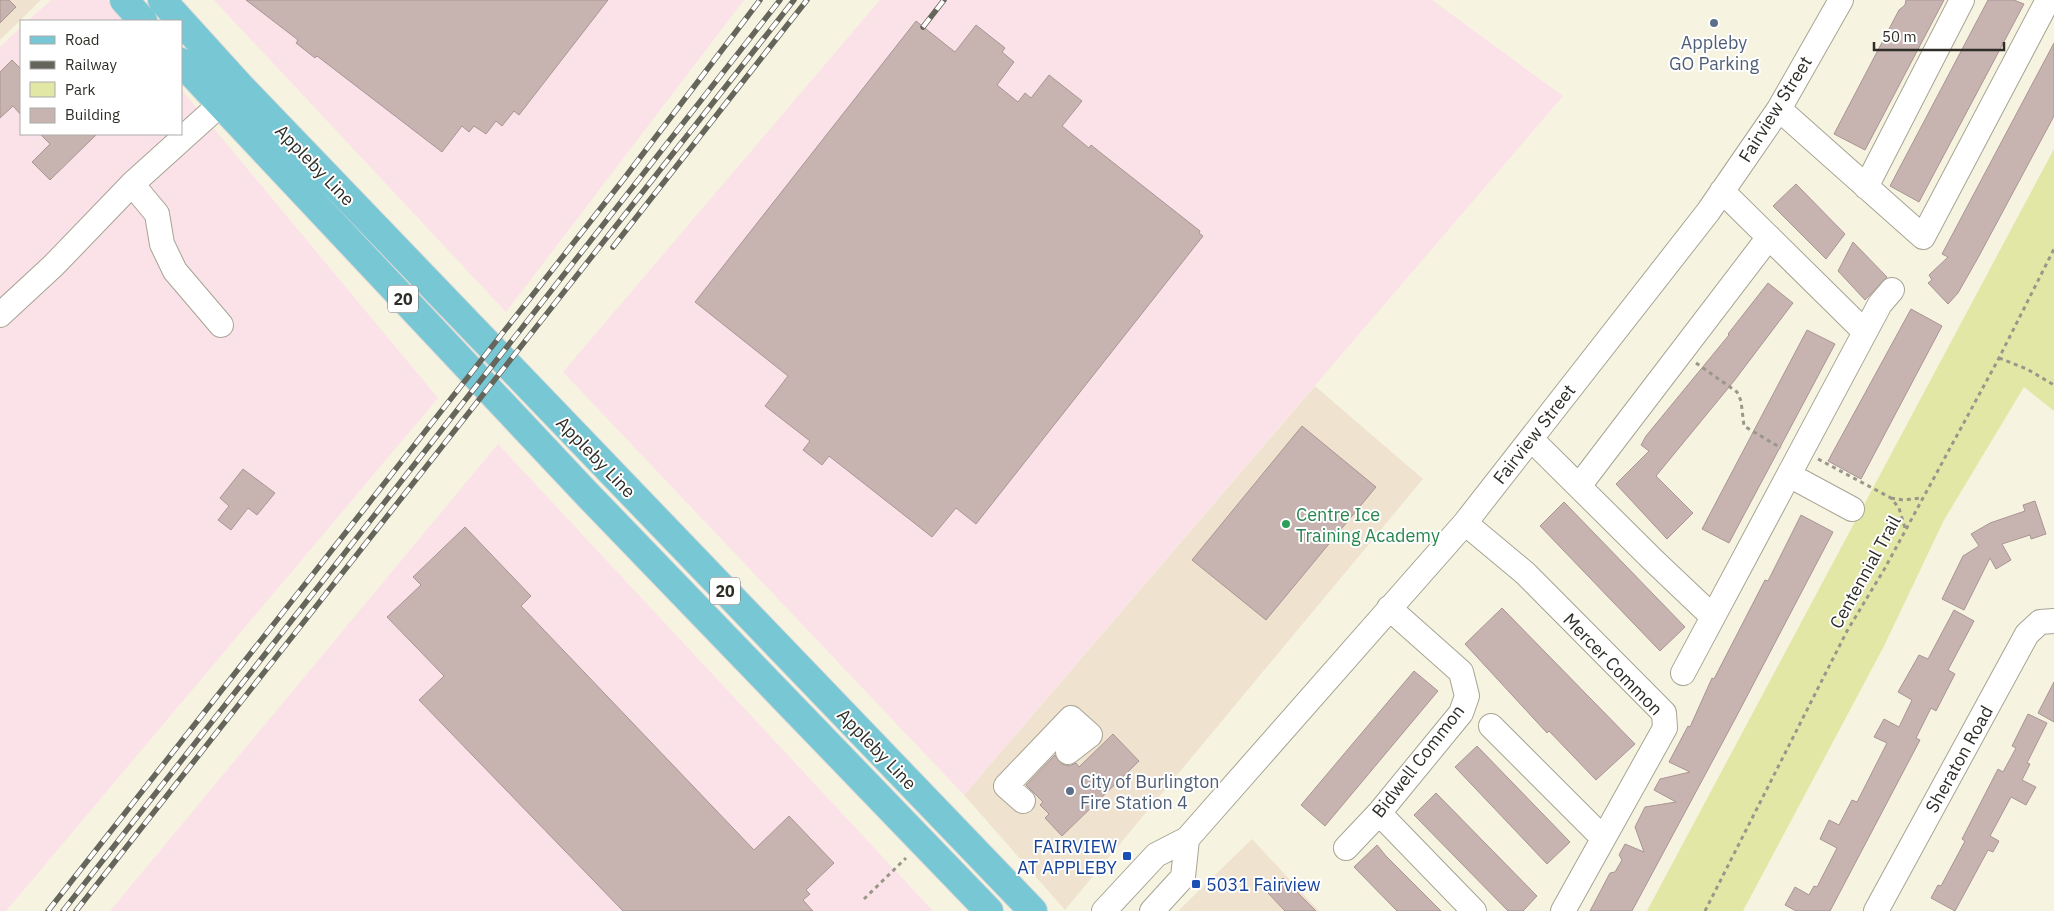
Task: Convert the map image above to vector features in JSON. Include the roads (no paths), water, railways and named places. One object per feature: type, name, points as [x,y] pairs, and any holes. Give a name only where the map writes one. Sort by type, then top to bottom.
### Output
[{"type":"main road","points":[[124,0],[142,20]]},
{"type":"main road","name":"Appleby Line","points":[[162,0],[176,20]]},
{"type":"main road","name":"Appleby Line","points":[[182,28],[230,95],[586,493],[989,911]]},
{"type":"main road","name":"Appleby Line","points":[[182,63],[230,95],[1033,911]]},
{"type":"street","name":"Fairview Street","points":[[1104,911],[1156,855],[1187,839],[1465,522],[1722,191],[1779,109],[1841,0]]},
{"type":"street","points":[[1866,187],[1962,0]]},
{"type":"street","points":[[1779,109],[1923,237],[2028,42],[2048,0]]},
{"type":"street","points":[[0,314],[54,265],[132,184],[230,95]]},
{"type":"street","points":[[132,184],[157,214],[162,244],[175,272],[221,325]]},
{"type":"street","points":[[1722,191],[1865,332]]},
{"type":"street","points":[[1579,486],[1769,237]]},
{"type":"street","points":[[1684,672],[1880,304],[1892,290]]},
{"type":"street","points":[[1530,439],[1713,617]]},
{"type":"street","points":[[1796,461],[1852,509]]},
{"type":"street","name":"Mercer Common","points":[[1465,522],[1525,573],[1664,713],[1665,728],[1563,911]]},
{"type":"street","name":"Bidwell Common","points":[[1346,848],[1379,813],[1461,713],[1467,696],[1461,672],[1389,608]]},
{"type":"street","name":"Sheraton Road","points":[[1876,911],[2027,634],[2040,622],[2054,621]]},
{"type":"street","points":[[1023,801],[1006,786],[1071,718],[1090,735],[1068,752]]},
{"type":"street","points":[[1491,726],[1603,838]]},
{"type":"street","points":[[1379,813],[1474,911]]},
{"type":"street","points":[[1152,911],[1183,877],[1187,839]]},
{"type":"railway","points":[[48,911],[623,180],[760,0]]},
{"type":"railway","points":[[63,911],[780,0]]},
{"type":"railway","points":[[76,911],[794,0]]},
{"type":"railway","points":[[613,247],[807,0]]},
{"type":"railway","points":[[923,27],[944,0]]},
{"type":"place","name":"Appleby GO Parking","points":[[1714,23]]},
{"type":"place","name":"Centre Ice Training Academy","points":[[1286,524]]},
{"type":"place","name":"City of Burlington Fire Station 4","points":[[1070,791]]},
{"type":"place","name":"FAIRVIEW AT APPLEBY","points":[[1127,856]]},
{"type":"place","name":"5031 Fairview","points":[[1196,884]]}]
